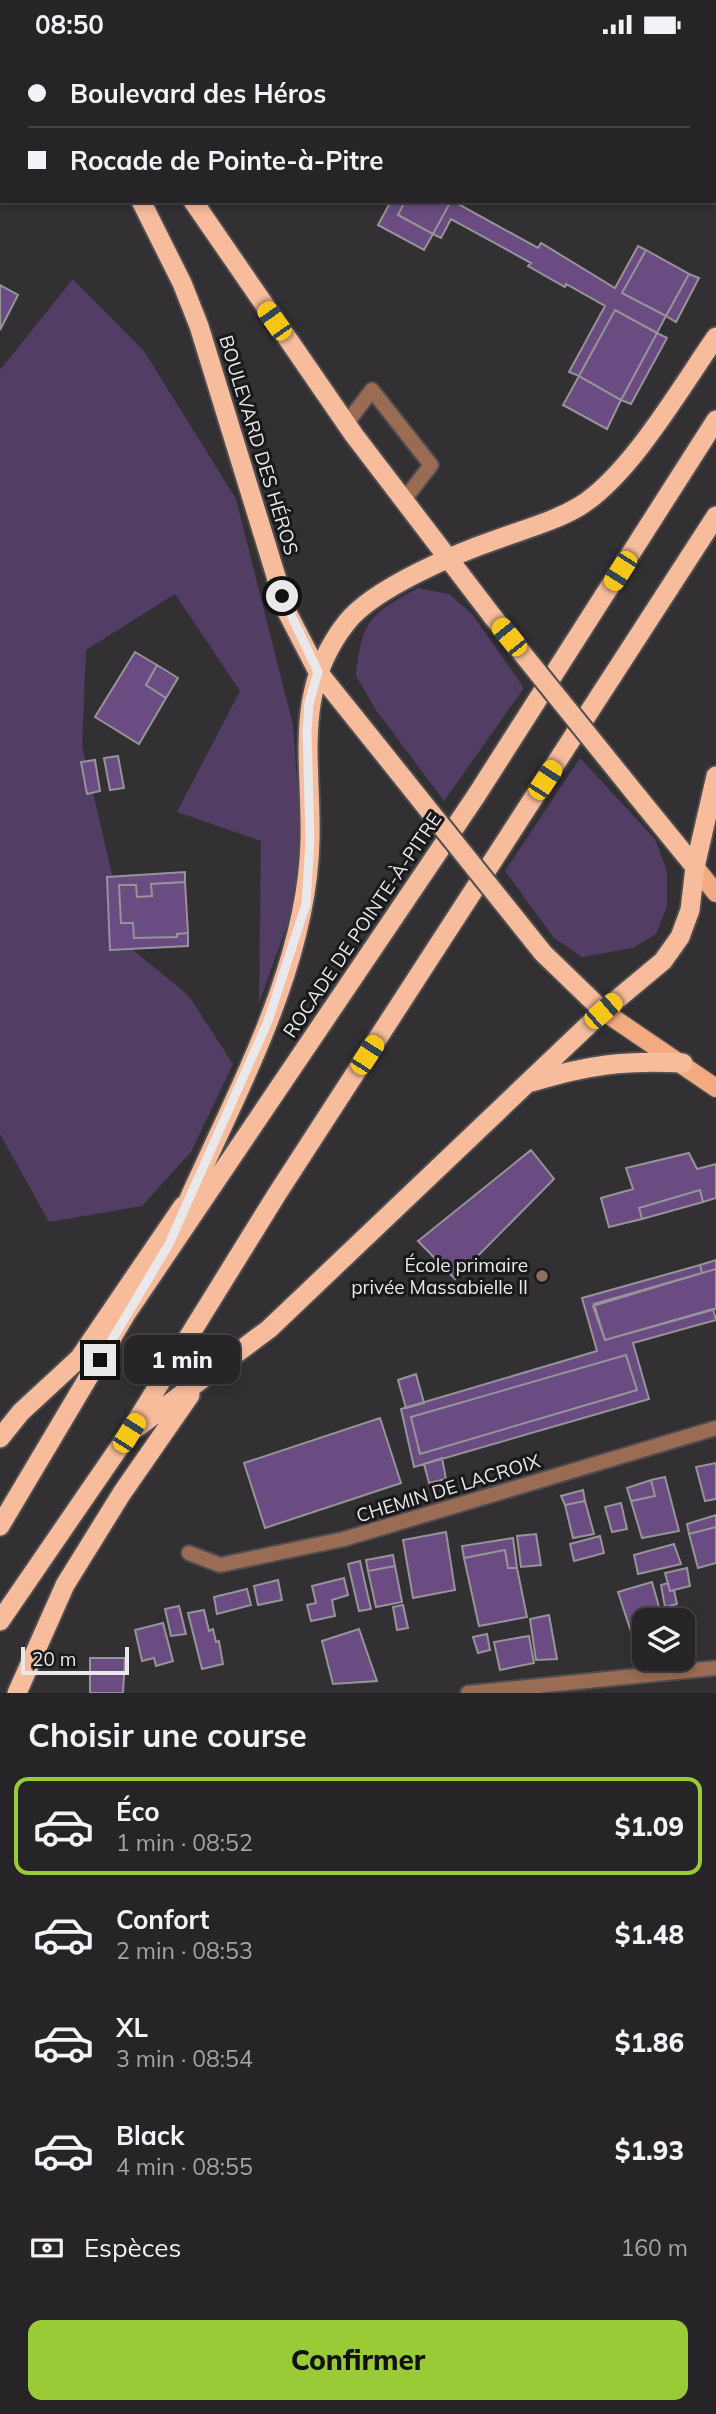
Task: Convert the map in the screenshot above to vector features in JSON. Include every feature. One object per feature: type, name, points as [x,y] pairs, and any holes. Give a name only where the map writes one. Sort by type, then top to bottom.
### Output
[{"type":"highway","name":"BOULEVARD DES HÉROS","points":[[143,203],[187,294],[287,612],[318,672],[543,953],[603,1011]]},
{"type":"highway","points":[[194,203],[346,424],[447,560],[695,867]]},
{"type":"highway","points":[[159,1265],[268,1021],[306,904],[310,841],[307,731],[309,703],[318,672],[340,631],[360,608],[396,584],[447,560],[580,506],[613,481],[716,337]]},
{"type":"highway","name":"ROCADE DE POINTE-À-PITRE","points":[[0,1526],[126,1314],[476,796],[716,420]]},
{"type":"highway","points":[[0,1621],[79,1510],[129,1433],[277,1194],[716,516]]},
{"type":"highway","points":[[129,1433],[269,1329],[603,1011],[663,961],[680,937],[690,910],[695,867],[716,776]]},
{"type":"highway","points":[[527,1084],[579,1068],[632,1060],[683,1063]]},
{"type":"highway","points":[[78,1360],[190,1196]]},
{"type":"highway","points":[[0,1438],[21,1412],[126,1314]]},
{"type":"highway","points":[[17,1693],[65,1585],[122,1493],[201,1380]]},
{"type":"highway","points":[[65,1585],[79,1510]]},
{"type":"main road","points":[[695,867],[716,893]]},
{"type":"main road","name":"BOULEVARD DES HÉROS","points":[[603,1011],[716,1088]]},
{"type":"street","points":[[346,424],[372,390],[431,465],[404,500]]},
{"type":"street","name":"CHEMIN DE LACROIX","points":[[189,1553],[220,1565],[344,1539],[716,1429]]},
{"type":"street","points":[[468,1693],[596,1687],[716,1668]]},
{"type":"shaded area","points":[[73,279],[144,351],[236,499],[293,725],[304,878],[259,1003],[261,841],[177,812],[240,691],[175,594],[86,650],[82,746],[116,891],[109,930],[189,996],[233,1064],[191,1152],[142,1206],[49,1222],[0,1134],[0,370]]},
{"type":"shaded area","points":[[418,588],[449,594],[472,614],[524,688],[444,801],[376,710],[356,676],[361,642],[371,621],[388,605]]},
{"type":"shaded area","points":[[580,758],[655,839],[667,871],[667,906],[656,934],[633,948],[582,957],[554,938],[505,871]]},
{"type":"building","points":[[390,203],[404,203],[398,215],[433,234],[424,250],[378,225]]},
{"type":"building","points":[[404,203],[450,203],[433,234],[398,215]]},
{"type":"building","points":[[450,203],[461,203],[460,205],[538,248],[541,243],[615,288],[638,246],[646,250],[622,293],[666,316],[657,333],[615,310],[579,376],[569,372],[605,306],[566,284],[565,287],[528,266],[531,263],[451,219],[441,238],[433,234]]},
{"type":"building","points":[[646,250],[689,274],[666,316],[622,293]]},
{"type":"building","points":[[689,274],[699,278],[676,322],[666,316]]},
{"type":"building","points":[[0,285],[18,295],[0,330]]},
{"type":"building","points":[[615,310],[657,333],[621,400],[579,376]]},
{"type":"building","points":[[657,333],[667,338],[631,404],[621,400]]},
{"type":"building","points":[[579,376],[621,400],[607,429],[563,405]]},
{"type":"building","points":[[135,652],[157,665],[146,685],[166,698],[139,744],[95,717]]},
{"type":"building","points":[[157,665],[178,678],[166,698],[146,685]]},
{"type":"building","points":[[118,756],[124,788],[110,790],[104,758]]},
{"type":"building","points":[[95,760],[100,791],[87,794],[81,762]]},
{"type":"building","points":[[185,872],[185,882],[151,884],[152,896],[137,897],[136,885],[119,885],[121,923],[133,923],[134,938],[177,937],[177,934],[188,933],[188,946],[110,950],[107,877]]},
{"type":"building","points":[[185,882],[188,933],[177,934],[177,937],[134,938],[133,923],[121,923],[119,885],[136,885],[137,897],[152,896],[151,884]]},
{"type":"building","points":[[531,1150],[554,1179],[455,1279],[418,1241]]},
{"type":"building","points":[[689,1153],[697,1169],[716,1164],[716,1198],[703,1202],[700,1190],[639,1208],[642,1219],[609,1227],[601,1198],[633,1189],[626,1168]]},
{"type":"building","points":[[700,1190],[703,1202],[642,1219],[639,1208]]},
{"type":"building","points":[[716,1260],[716,1269],[702,1273],[700,1265]]},
{"type":"building","points":[[700,1265],[702,1273],[593,1306],[605,1340],[713,1309],[716,1320],[633,1343],[649,1399],[414,1467],[401,1409],[597,1351],[582,1298]],"holes":[[[626,1355],[637,1390],[420,1454],[411,1417]]]},
{"type":"building","points":[[716,1269],[716,1309],[605,1340],[594,1304]]},
{"type":"building","points":[[626,1355],[637,1390],[420,1454],[411,1417]]},
{"type":"building","points":[[416,1374],[424,1403],[406,1408],[398,1380]]},
{"type":"building","points":[[380,1418],[401,1483],[265,1528],[244,1463]]},
{"type":"building","points":[[442,1458],[446,1479],[429,1483],[424,1464]]},
{"type":"building","points":[[716,1463],[716,1499],[705,1501],[696,1467]]},
{"type":"building","points":[[665,1477],[679,1531],[642,1538],[631,1501],[655,1496],[651,1480]]},
{"type":"building","points":[[651,1480],[655,1496],[631,1501],[627,1488]]},
{"type":"building","points":[[583,1490],[585,1501],[565,1505],[561,1496]]},
{"type":"building","points":[[585,1501],[594,1534],[573,1538],[565,1505]]},
{"type":"building","points":[[621,1503],[627,1529],[612,1532],[605,1507]]},
{"type":"building","points":[[716,1515],[716,1527],[689,1534],[687,1524]]},
{"type":"building","points":[[716,1527],[716,1563],[698,1568],[689,1534]]},
{"type":"building","points":[[446,1532],[455,1590],[413,1598],[403,1540]]},
{"type":"building","points":[[536,1534],[541,1565],[521,1567],[517,1536]]},
{"type":"building","points":[[600,1536],[604,1553],[574,1561],[570,1544]]},
{"type":"building","points":[[513,1538],[517,1568],[508,1568],[505,1550],[464,1558],[462,1546]]},
{"type":"building","points":[[674,1544],[681,1564],[638,1574],[634,1555]]},
{"type":"building","points":[[505,1550],[508,1568],[517,1568],[527,1617],[479,1626],[464,1558]]},
{"type":"building","points":[[393,1555],[395,1566],[368,1571],[366,1560]]},
{"type":"building","points":[[360,1561],[371,1609],[359,1611],[348,1564]]},
{"type":"building","points":[[395,1566],[402,1602],[376,1607],[368,1571]]},
{"type":"building","points":[[687,1568],[690,1586],[670,1591],[665,1573]]},
{"type":"building","points":[[344,1578],[348,1595],[332,1600],[335,1616],[311,1621],[307,1605],[316,1603],[312,1586]]},
{"type":"building","points":[[278,1580],[282,1600],[258,1605],[254,1586]]},
{"type":"building","points":[[652,1582],[659,1608],[632,1608],[632,1635],[618,1592]]},
{"type":"building","points":[[668,1583],[670,1591],[674,1590],[677,1604],[665,1607],[661,1585]]},
{"type":"building","points":[[247,1589],[251,1605],[217,1614],[214,1597]]},
{"type":"building","points":[[403,1605],[408,1628],[397,1630],[393,1607]]},
{"type":"building","points":[[179,1606],[186,1634],[171,1636],[165,1609]]},
{"type":"building","points":[[204,1610],[209,1631],[213,1629],[216,1642],[219,1641],[223,1664],[202,1669],[188,1613]]},
{"type":"building","points":[[549,1615],[557,1659],[536,1660],[530,1619]]},
{"type":"building","points":[[163,1623],[173,1661],[156,1666],[154,1658],[142,1661],[135,1630]]},
{"type":"building","points":[[359,1629],[377,1681],[333,1684],[322,1641]]},
{"type":"building","points":[[487,1634],[490,1650],[478,1653],[473,1637]]},
{"type":"building","points":[[529,1636],[534,1663],[500,1670],[494,1642]]},
{"type":"building","points":[[90,1658],[125,1658],[123,1693],[90,1693]]},
{"type":"place","name":"École primaire privée Massabielle II","points":[[542,1276]]},
{"type":"route","points":[[100,1360],[126,1314],[159,1265],[169,1244],[268,1021],[306,904],[310,841],[307,731],[309,703],[318,672],[287,612],[282,596]]}]
